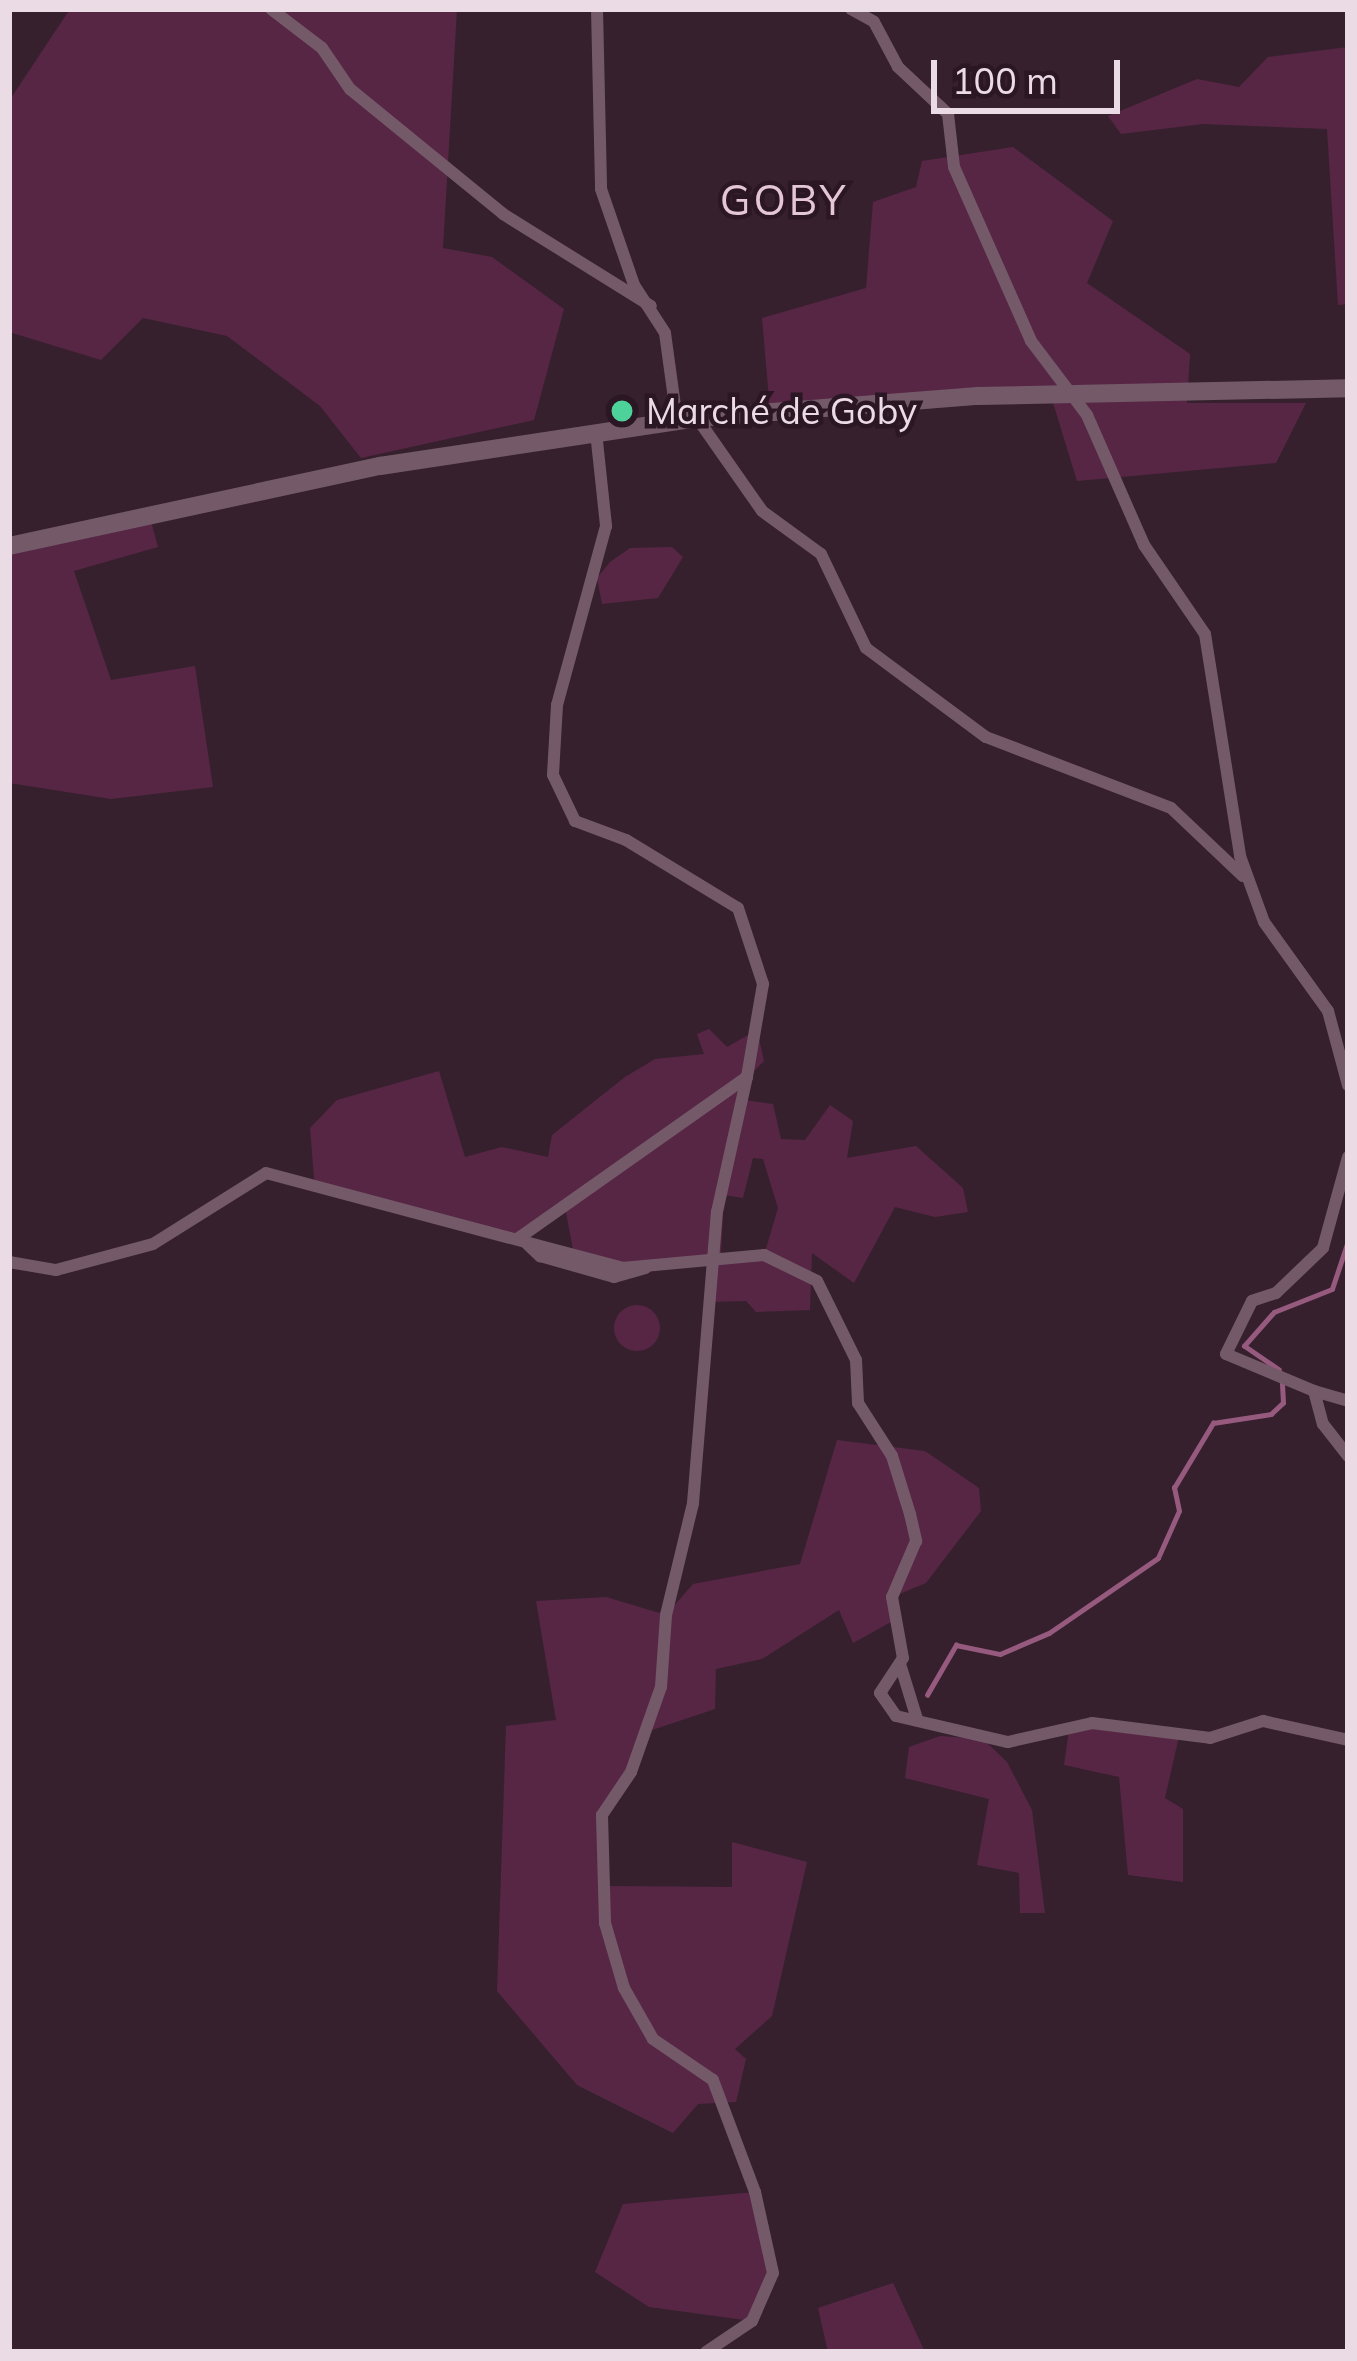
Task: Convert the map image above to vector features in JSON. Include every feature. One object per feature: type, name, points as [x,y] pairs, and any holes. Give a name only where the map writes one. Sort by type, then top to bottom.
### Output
[{"type":"main road","points":[[9,546],[380,466],[687,419],[1067,392],[1348,388]]},
{"type":"street","points":[[271,9],[322,48],[350,89],[502,214],[652,306]]},
{"type":"street","points":[[597,9],[601,189],[626,266],[665,333],[687,419],[762,511],[826,562],[866,648],[986,737],[1171,808],[1248,882]]},
{"type":"street","points":[[851,9],[873,15],[898,68],[948,113],[954,167],[978,230],[1031,340],[1088,415],[1153,560],[1205,634],[1248,882],[1264,922],[1328,1010],[1348,1085]]},
{"type":"street","points":[[596,433],[606,526],[557,705],[553,775],[574,820],[626,840],[737,908],[763,984],[748,1077],[717,1212],[719,1256],[661,1687],[631,1772],[602,1815],[605,1923],[624,1988],[653,2039],[713,2080],[755,2192],[773,2273],[752,2321],[706,2352]]},
{"type":"street","points":[[520,1237],[748,1077]]},
{"type":"street","points":[[1348,1157],[1323,1248],[1276,1292],[1252,1301],[1226,1346],[1230,1360],[1348,1400]]},
{"type":"street","points":[[9,1262],[56,1270],[153,1244],[266,1173],[520,1237],[622,1268],[764,1255],[817,1281],[856,1360],[858,1403],[892,1456],[916,1541],[895,1574],[901,1667],[917,1719]]},
{"type":"street","points":[[1314,1391],[1323,1424],[1348,1456]]},
{"type":"street","points":[[901,1667],[882,1700],[904,1721],[917,1719],[1008,1742],[1092,1723],[1210,1738],[1263,1721],[1348,1740]]},
{"type":"shaded area","points":[[70,9],[457,9],[443,248],[492,257],[564,309],[534,420],[361,458],[320,406],[227,336],[143,318],[101,360],[9,332],[9,101]]},
{"type":"shaded area","points":[[1348,47],[1348,304],[1338,305],[1327,129],[1203,124],[1121,134],[1108,116],[1197,79],[1239,87],[1268,57]]},
{"type":"shaded area","points":[[1013,147],[1113,221],[1087,283],[1190,354],[1187,403],[1306,403],[1276,463],[1077,481],[1050,393],[770,411],[762,318],[866,288],[873,202],[916,187],[922,161]]},
{"type":"shaded area","points":[[149,514],[158,547],[74,571],[111,680],[195,666],[213,787],[111,799],[9,783],[9,546]]},
{"type":"shaded area","points":[[672,547],[683,557],[658,598],[602,604],[597,578],[610,562],[630,548]]},
{"type":"shaded area","points":[[709,1029],[727,1047],[757,1030],[764,1061],[748,1077],[744,1100],[773,1104],[781,1139],[805,1140],[830,1105],[853,1121],[847,1158],[916,1146],[963,1188],[968,1212],[935,1217],[895,1207],[854,1283],[812,1253],[810,1310],[756,1312],[746,1301],[710,1302],[714,1261],[622,1268],[574,1254],[565,1208],[520,1237],[315,1190],[310,1128],[337,1100],[439,1071],[465,1157],[502,1147],[548,1157],[552,1135],[625,1077],[655,1059],[704,1054],[697,1034]],"holes":[[[753,1158],[763,1159],[778,1208],[765,1252],[721,1253],[724,1195],[743,1198]]]},
{"type":"shaded area","points":[[637,1305],[653,1312],[660,1328],[653,1344],[637,1351],[621,1344],[614,1328],[621,1312]]},
{"type":"shaded area","points":[[837,1440],[925,1451],[979,1488],[981,1511],[926,1583],[892,1597],[891,1622],[853,1643],[839,1610],[762,1659],[716,1669],[715,1709],[646,1732],[606,1806],[606,1886],[732,1887],[732,1842],[807,1862],[772,2016],[735,2049],[746,2059],[736,2102],[698,2104],[673,2133],[577,2085],[497,1991],[506,1726],[556,1720],[536,1601],[606,1597],[666,1615],[693,1584],[800,1564]]},
{"type":"shaded area","points":[[1092,1723],[1180,1732],[1165,1798],[1183,1809],[1183,1882],[1128,1875],[1119,1777],[1064,1765],[1069,1730]]},
{"type":"shaded area","points":[[940,1736],[983,1739],[1007,1762],[1032,1810],[1045,1913],[1020,1913],[1019,1873],[977,1865],[989,1799],[905,1778],[909,1747]]},
{"type":"shaded area","points":[[755,2192],[773,2273],[752,2321],[649,2307],[595,2272],[623,2204]]},
{"type":"shaded area","points":[[893,2283],[925,2352],[828,2352],[818,2308]]},
{"type":"waterway","points":[[1279,1370],[1244,1346],[1274,1312],[1332,1289],[1348,1241]]},
{"type":"waterway","points":[[927,1695],[956,1645],[1000,1654],[1049,1633],[1158,1558],[1179,1511],[1174,1488],[1213,1423],[1271,1414],[1283,1403],[1282,1381]]},
{"type":"place","name":"Marché de Goby","points":[[622,411]]},
{"type":"district","name":"GOBY","points":[[784,200]]}]
